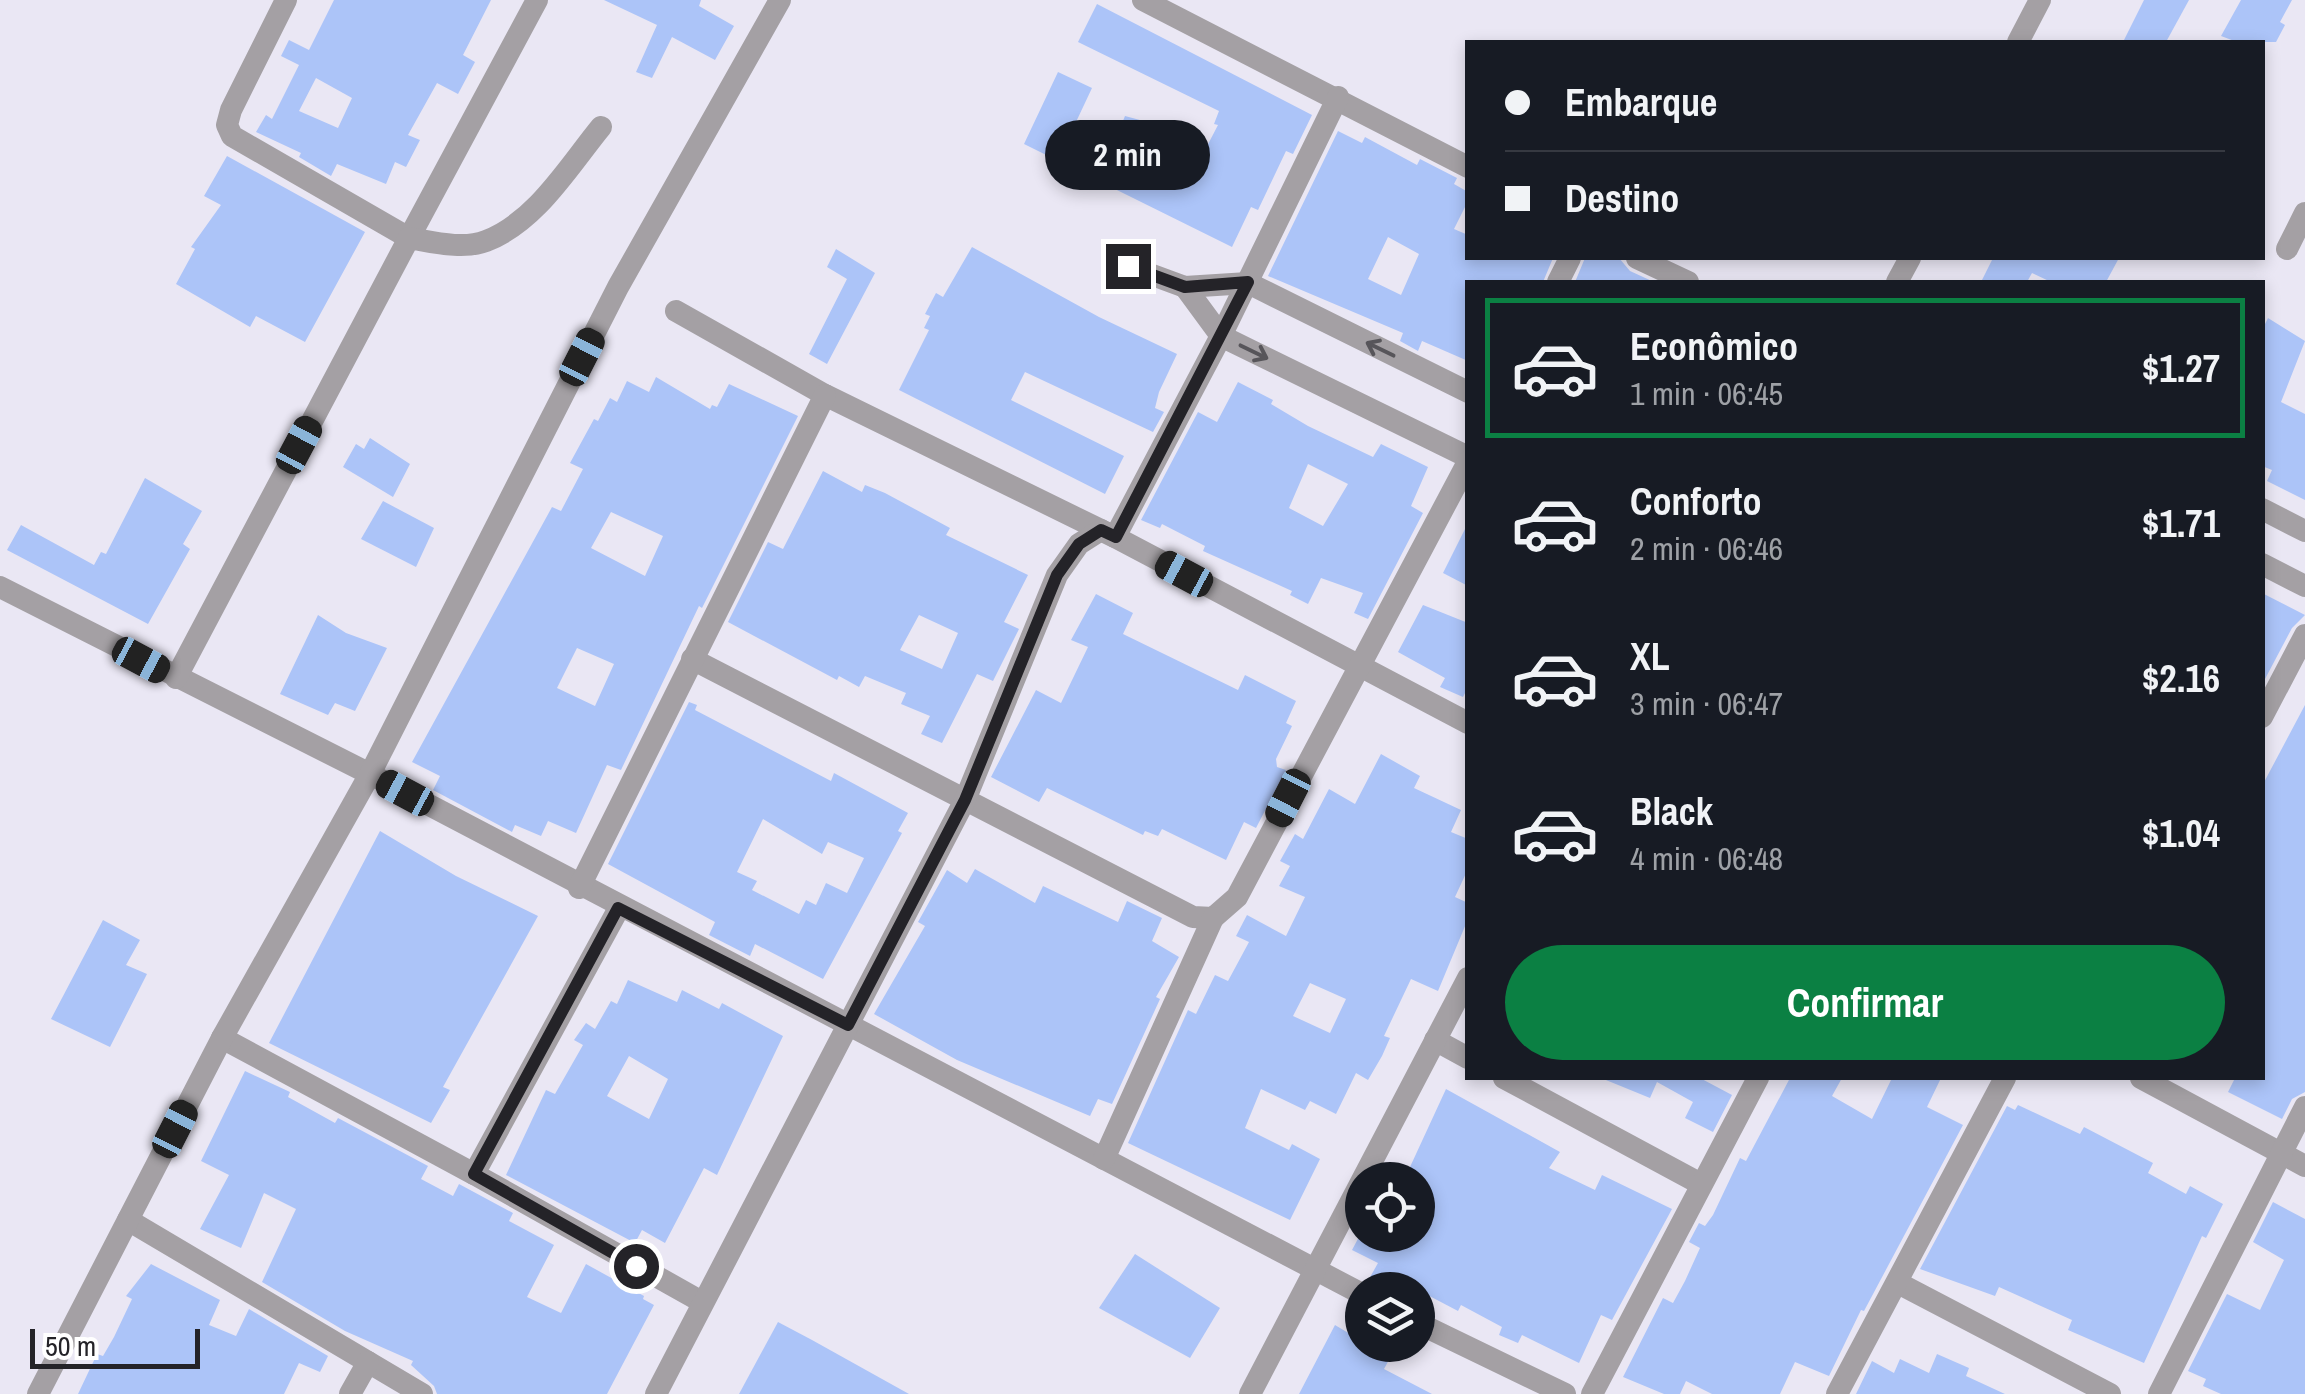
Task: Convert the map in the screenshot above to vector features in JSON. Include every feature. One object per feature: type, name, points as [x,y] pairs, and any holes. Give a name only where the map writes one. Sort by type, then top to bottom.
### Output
[{"type":"street","points":[[286,0],[230,110],[227,125],[232,136],[410,238],[455,245],[486,242],[532,211],[601,127]]},
{"type":"street","points":[[176,678],[537,0]]},
{"type":"street","points":[[38,1394],[222,1038],[370,774],[618,287],[780,0]]},
{"type":"street","points":[[1143,0],[1465,164]]},
{"type":"street","points":[[2019,40],[2040,0]]},
{"type":"street","points":[[664,1391],[702,1302],[965,800],[1057,575],[1079,544],[1108,534],[1221,336],[1338,97]]},
{"type":"street","points":[[2287,249],[2305,213]]},
{"type":"street","points":[[1641,260],[1684,280]]},
{"type":"street","points":[[1128,266],[1185,287],[1248,282],[1465,390]]},
{"type":"street","points":[[1185,287],[1221,336],[1465,458]]},
{"type":"street","points":[[676,311],[825,395],[1108,534],[1465,721]]},
{"type":"street","points":[[579,888],[825,395]]},
{"type":"street","points":[[1104,1160],[1212,918],[1236,898],[1465,466]]},
{"type":"street","points":[[2265,511],[2305,531]]},
{"type":"street","points":[[2265,566],[2305,586]]},
{"type":"street","points":[[0,586],[370,774],[579,888],[1345,1286]]},
{"type":"street","points":[[2265,710],[2305,636]]},
{"type":"street","points":[[692,659],[1192,917],[1212,918]]},
{"type":"street","points":[[474,1174],[618,908]]},
{"type":"street","points":[[1250,1394],[1312,1269],[1465,984]]},
{"type":"street","points":[[222,1038],[702,1302]]},
{"type":"street","points":[[1435,1040],[1465,1056]]},
{"type":"street","points":[[1508,1080],[1699,1183]]},
{"type":"street","points":[[1592,1394],[1699,1183],[1757,1080]]},
{"type":"street","points":[[1837,1394],[2005,1080]]},
{"type":"street","points":[[2145,1080],[2305,1166]]},
{"type":"street","points":[[2159,1394],[2305,1107]]},
{"type":"street","points":[[128,1220],[422,1394]]},
{"type":"street","points":[[1898,1283],[2110,1394]]},
{"type":"street","points":[[1435,1331],[1564,1394]]},
{"type":"street","points":[[350,1394],[368,1362]]},
{"type":"building","points":[[334,0],[491,0],[463,55],[475,62],[458,94],[437,83],[408,135],[420,140],[406,167],[395,162],[386,184],[337,164],[331,176],[299,157],[301,153],[256,132],[266,115],[272,119],[299,65],[281,56],[289,40],[309,50]],"holes":[[[316,78],[352,98],[338,128],[299,111]]]},
{"type":"building","points":[[604,0],[701,0],[699,6],[734,26],[715,60],[672,37],[652,78],[636,72],[657,25]]},
{"type":"building","points":[[2144,0],[2189,0],[2167,40],[2124,40]]},
{"type":"building","points":[[2241,0],[2292,0],[2280,22],[2285,25],[2276,42],[2221,36]]},
{"type":"building","points":[[1097,4],[1312,115],[1293,154],[1286,151],[1258,210],[1251,207],[1232,247],[1024,144],[1058,72],[1092,88],[1076,122],[1115,140],[1125,116],[1166,127],[1152,161],[1191,177],[1218,125],[1214,124],[1219,111],[1078,42]]},
{"type":"building","points":[[1338,131],[1362,143],[1365,137],[1417,165],[1420,159],[1457,178],[1454,184],[1465,190],[1465,207],[1454,229],[1465,234],[1465,260],[1552,260],[1544,280],[1465,280],[1465,360],[1422,341],[1418,351],[1400,341],[1403,333],[1268,276]],"holes":[[[1388,237],[1419,254],[1401,295],[1368,279]]]},
{"type":"building","points":[[227,156],[365,232],[305,342],[256,316],[250,327],[176,284],[195,249],[191,247],[221,205],[204,196]]},
{"type":"building","points":[[972,247],[1099,317],[1177,354],[1159,392],[1155,408],[1164,412],[1153,432],[1025,372],[1011,400],[1124,456],[1105,494],[899,390],[929,330],[924,328],[930,316],[925,314],[936,293],[943,297]]},
{"type":"building","points":[[836,249],[875,273],[827,364],[809,354],[847,279],[827,267]]},
{"type":"building","points":[[1584,260],[1621,260],[1630,271],[1650,280],[1576,280]]},
{"type":"building","points":[[1992,260],[2118,260],[2107,280],[2047,280],[2032,273],[2028,280],[1982,280]]},
{"type":"building","points":[[2268,318],[2305,341],[2281,402],[2305,414],[2305,500],[2267,481],[2272,470],[2265,467]]},
{"type":"building","points":[[656,377],[710,409],[712,405],[717,407],[729,384],[798,416],[702,608],[699,606],[621,770],[607,765],[576,833],[548,821],[541,836],[515,825],[512,832],[433,790],[440,776],[412,762],[552,507],[561,511],[583,469],[570,463],[594,419],[598,421],[610,398],[617,402],[627,381],[649,392]],"holes":[[[611,512],[663,536],[645,576],[591,548]],[[577,648],[614,664],[595,706],[557,688]]]},
{"type":"building","points":[[1238,382],[1273,400],[1271,404],[1308,426],[1373,457],[1381,444],[1428,467],[1411,506],[1423,513],[1368,619],[1354,613],[1363,593],[1321,578],[1308,604],[1290,595],[1292,591],[1203,551],[1205,546],[1162,524],[1160,528],[1141,520],[1198,412],[1217,422]],"holes":[[[1308,464],[1348,484],[1323,526],[1289,508]]]},
{"type":"building","points":[[370,438],[410,464],[393,497],[343,467],[356,444],[364,449]]},
{"type":"building","points":[[823,471],[862,492],[865,485],[885,493],[950,528],[946,535],[1028,575],[1004,622],[1019,629],[993,681],[977,674],[942,743],[921,734],[930,716],[901,704],[906,693],[865,676],[859,687],[839,676],[837,680],[728,622],[768,542],[783,549]],"holes":[[[919,615],[958,633],[942,669],[900,650]]]},
{"type":"building","points":[[145,478],[202,511],[183,544],[190,549],[148,624],[7,550],[21,525],[94,565],[101,552],[106,554]]},
{"type":"building","points":[[383,501],[434,528],[416,567],[361,539]]},
{"type":"building","points":[[1465,529],[1465,584],[1443,573]]},
{"type":"building","points":[[1096,594],[1133,613],[1123,634],[1238,690],[1245,675],[1296,701],[1286,723],[1292,726],[1276,759],[1277,767],[1286,770],[1256,828],[1244,822],[1226,860],[1162,829],[1158,836],[1145,831],[1143,835],[1047,788],[1039,802],[991,777],[1036,690],[1061,703],[1088,647],[1071,640]]},
{"type":"building","points":[[2265,595],[2305,615],[2292,628],[2265,679]]},
{"type":"building","points":[[1423,605],[1465,622],[1463,697],[1440,687],[1445,678],[1398,652]]},
{"type":"building","points":[[318,615],[346,633],[387,648],[355,711],[335,703],[328,715],[280,694]]},
{"type":"building","points":[[689,702],[697,705],[695,710],[831,781],[834,773],[908,813],[898,831],[902,833],[823,979],[755,944],[750,956],[709,935],[715,922],[608,864]],"holes":[[[763,819],[822,854],[828,842],[864,858],[847,893],[826,883],[816,905],[806,900],[799,914],[752,890],[757,881],[737,872]]]},
{"type":"building","points":[[2305,705],[2305,1092],[2292,1099],[2282,1119],[2228,1092],[2234,1080],[2265,1080],[2265,780]]},
{"type":"building","points":[[1381,754],[1420,776],[1414,788],[1461,810],[1451,832],[1465,838],[1465,875],[1455,897],[1465,902],[1465,926],[1438,991],[1411,979],[1384,1036],[1390,1038],[1382,1056],[1368,1080],[1356,1073],[1336,1114],[1310,1101],[1305,1110],[1261,1089],[1245,1128],[1289,1150],[1292,1144],[1320,1159],[1290,1220],[1128,1143],[1188,1010],[1196,1014],[1215,975],[1228,981],[1249,942],[1236,936],[1247,915],[1286,936],[1305,897],[1279,886],[1290,866],[1280,861],[1295,834],[1303,839],[1329,789],[1355,804]],"holes":[[[1310,983],[1346,999],[1330,1033],[1293,1016]]]},
{"type":"building","points":[[380,831],[456,876],[538,916],[443,1087],[450,1090],[431,1123],[269,1043]]},
{"type":"building","points":[[975,869],[1035,903],[1043,886],[1118,922],[1127,901],[1162,918],[1152,941],[1179,957],[1156,997],[1160,999],[1112,1104],[1098,1099],[1090,1116],[957,1060],[874,1014],[925,926],[918,922],[947,870],[967,883]]},
{"type":"building","points":[[103,920],[140,940],[126,965],[147,974],[110,1047],[51,1019]]},
{"type":"building","points":[[628,980],[677,1002],[682,990],[719,1009],[722,1003],[783,1036],[717,1175],[704,1168],[665,1243],[642,1230],[635,1243],[506,1175],[546,1090],[555,1094],[583,1045],[574,1040],[586,1023],[595,1029],[611,1001],[617,1004]],"holes":[[[629,1056],[668,1079],[649,1119],[607,1096]]]},
{"type":"building","points":[[245,1071],[290,1092],[288,1097],[335,1123],[338,1118],[428,1166],[421,1179],[453,1196],[459,1184],[513,1213],[509,1221],[554,1245],[527,1297],[561,1313],[586,1264],[644,1296],[654,1305],[607,1394],[437,1394],[434,1386],[411,1365],[413,1361],[345,1331],[262,1282],[296,1209],[264,1193],[241,1248],[200,1229],[229,1175],[201,1161]]},
{"type":"building","points":[[1606,1080],[1704,1080],[1732,1095],[1713,1132],[1685,1118],[1693,1102],[1657,1082],[1650,1098]]},
{"type":"building","points":[[1789,1080],[1841,1080],[1832,1096],[1872,1119],[1891,1080],[1940,1080],[1927,1107],[1963,1125],[1829,1376],[1795,1362],[1780,1394],[1712,1394],[1686,1381],[1680,1394],[1664,1394],[1623,1377],[1663,1298],[1673,1303],[1685,1281],[1700,1248],[1689,1242],[1699,1223],[1705,1226],[1713,1215],[1740,1158],[1746,1161]]},
{"type":"building","points":[[1446,1089],[1560,1152],[1549,1168],[1595,1190],[1602,1175],[1672,1209],[1612,1320],[1601,1315],[1579,1363],[1522,1335],[1518,1343],[1499,1335],[1502,1327],[1461,1305],[1458,1311],[1435,1299],[1435,1272],[1373,1272],[1378,1263],[1356,1252],[1435,1252],[1435,1162],[1412,1162]]},
{"type":"building","points":[[2018,1105],[2080,1134],[2084,1127],[2153,1163],[2148,1173],[2186,1194],[2190,1186],[2223,1204],[2206,1238],[2202,1236],[2144,1363],[2068,1330],[2072,1320],[1999,1287],[1995,1296],[1920,1269],[2007,1106],[2015,1110]]},
{"type":"building","points":[[2273,1202],[2305,1219],[2305,1394],[2221,1394],[2203,1386],[2206,1379],[2188,1371],[2227,1294],[2260,1310],[2284,1260],[2253,1242]]},
{"type":"building","points":[[1135,1254],[1220,1308],[1190,1358],[1099,1308]]},
{"type":"building","points":[[151,1264],[220,1300],[209,1325],[236,1336],[249,1309],[328,1356],[320,1372],[299,1363],[284,1394],[78,1394],[97,1354],[103,1356],[114,1337],[132,1299],[126,1296]]},
{"type":"building","points":[[778,1322],[812,1340],[909,1394],[739,1394]]},
{"type":"building","points":[[1335,1325],[1345,1331],[1345,1362],[1388,1362],[1384,1369],[1432,1394],[1299,1394]]},
{"type":"building","points":[[1937,1354],[1969,1368],[1966,1376],[2005,1394],[1856,1394],[1872,1361],[1894,1373],[1900,1359],[1929,1373]]},
{"type":"route","points":[[636,1266],[474,1174],[618,908],[848,1025],[965,800],[1064,560],[1101,530],[1116,537],[1248,282],[1185,287],[1128,266]]}]
